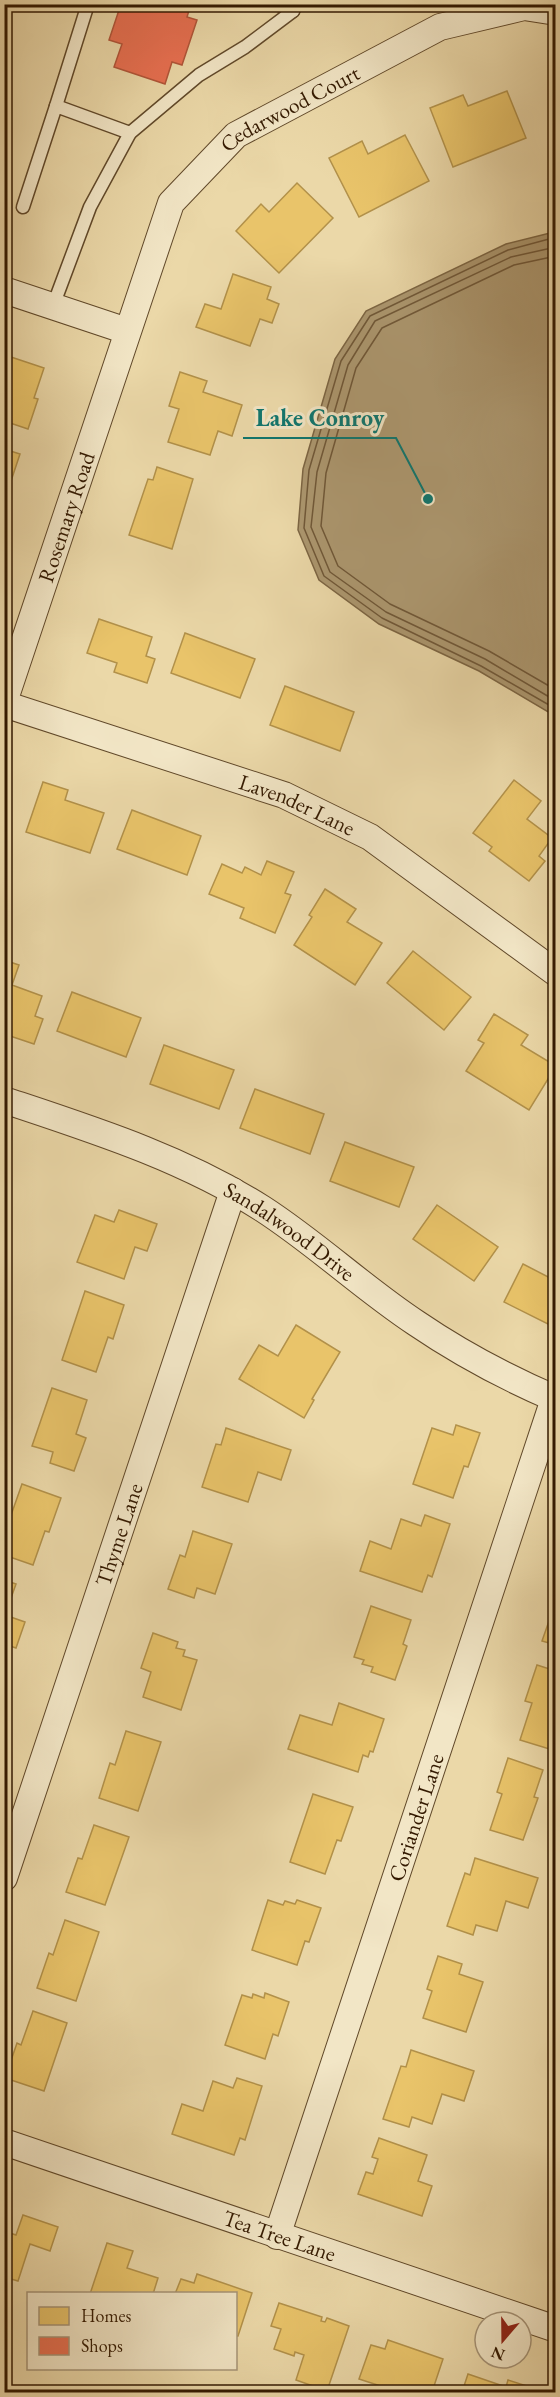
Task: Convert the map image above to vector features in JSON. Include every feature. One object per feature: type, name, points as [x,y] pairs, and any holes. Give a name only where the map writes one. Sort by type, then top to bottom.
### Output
[{"type":"street","name":"Cedarwood Court","points":[[127,331],[171,202],[236,135],[440,27],[524,7],[555,12]]},
{"type":"street","points":[[4,290],[127,331]]},
{"type":"street","name":"Rosemary Road","points":[[4,703],[127,331]]},
{"type":"street","name":"Lavender Lane","points":[[4,703],[284,795],[370,837],[555,972]]},
{"type":"street","name":"Sandalwood Drive","points":[[4,1100],[141,1146],[189,1167],[234,1191],[299,1233],[415,1323],[497,1371],[555,1399]]},
{"type":"street","name":"Thyme Lane","points":[[4,1878],[234,1191]]},
{"type":"street","name":"Coriander Lane","points":[[278,2236],[555,1399]]},
{"type":"street","name":"Tea Tree Lane","points":[[4,2142],[555,2329]]},
{"type":"lane","points":[[23,207],[88,4]]},
{"type":"lane","points":[[277,4],[294,8]]},
{"type":"lane","points":[[53,306],[90,207],[130,133],[199,75],[245,46],[294,8]]},
{"type":"lane","points":[[56,106],[130,133]]},
{"type":"water","points":[[550,233],[556,234],[555,716],[479,671],[379,624],[319,580],[298,530],[303,469],[335,359],[366,311],[506,244]]},
{"type":"building: Homes","points":[[507,91],[526,138],[453,167],[430,108],[463,95],[468,106]]},
{"type":"building: Homes","points":[[405,135],[429,181],[359,217],[329,158],[362,141],[368,154]]},
{"type":"building: Homes","points":[[297,183],[333,218],[279,273],[236,231],[261,204],[269,212]]},
{"type":"building: Homes","points":[[233,274],[271,287],[267,299],[279,304],[272,323],[260,319],[250,346],[196,327],[205,304],[221,309]]},
{"type":"building: Homes","points":[[11,357],[44,368],[34,398],[38,399],[28,429],[4,421],[4,366],[8,367]]},
{"type":"building: Homes","points":[[180,372],[207,381],[203,392],[242,405],[232,436],[218,431],[210,455],[168,442],[179,409],[169,406]]},
{"type":"building: Homes","points":[[4,449],[20,454],[4,502]]},
{"type":"building: Homes","points":[[157,467],[193,479],[172,549],[129,535],[148,479],[153,480]]},
{"type":"building: Homes","points":[[99,619],[152,637],[146,656],[155,659],[147,683],[114,672],[117,663],[87,653]]},
{"type":"building: Homes","points":[[185,633],[255,659],[240,698],[171,673]]},
{"type":"building: Homes","points":[[285,686],[354,712],[340,751],[270,725]]},
{"type":"building: Homes","points":[[514,780],[541,801],[527,819],[552,838],[539,856],[545,861],[529,881],[489,851],[492,847],[473,833]]},
{"type":"building: Homes","points":[[43,782],[68,790],[65,800],[104,813],[90,853],[26,832]]},
{"type":"building: Homes","points":[[132,810],[201,836],[187,875],[117,849]]},
{"type":"building: Homes","points":[[267,861],[294,872],[285,893],[291,895],[275,933],[240,918],[244,908],[209,894],[222,864],[242,873],[245,867],[261,875]]},
{"type":"building: Homes","points":[[325,889],[356,909],[347,922],[382,943],[355,985],[294,945],[312,917],[309,915]]},
{"type":"building: Homes","points":[[413,951],[471,997],[444,1030],[387,983]]},
{"type":"building: Homes","points":[[4,960],[19,965],[12,985],[42,996],[35,1016],[43,1019],[34,1044],[4,1034]]},
{"type":"building: Homes","points":[[72,992],[141,1018],[126,1057],[57,1031]]},
{"type":"building: Homes","points":[[494,1014],[528,1035],[521,1045],[556,1066],[529,1110],[466,1071],[484,1043],[478,1040]]},
{"type":"building: Homes","points":[[164,1045],[234,1070],[219,1109],[150,1084]]},
{"type":"building: Homes","points":[[255,1089],[324,1114],[310,1154],[240,1128]]},
{"type":"building: Homes","points":[[345,1142],[414,1167],[399,1207],[330,1181]]},
{"type":"building: Homes","points":[[437,1205],[498,1247],[474,1281],[413,1239]]},
{"type":"building: Homes","points":[[119,1210],[157,1224],[147,1251],[135,1247],[124,1279],[77,1262],[95,1215],[114,1222]]},
{"type":"building: Homes","points":[[523,1264],[556,1281],[556,1328],[504,1302]]},
{"type":"building: Homes","points":[[85,1291],[124,1305],[113,1339],[108,1337],[96,1372],[62,1360]]},
{"type":"building: Homes","points":[[296,1325],[340,1352],[312,1399],[314,1400],[304,1418],[239,1379],[259,1345],[278,1356]]},
{"type":"building: Homes","points":[[52,1388],[87,1400],[76,1434],[86,1438],[74,1471],[50,1463],[53,1452],[32,1446]]},
{"type":"building: Homes","points":[[456,1425],[480,1433],[468,1467],[464,1466],[453,1498],[413,1484],[432,1428],[453,1435]]},
{"type":"building: Homes","points":[[226,1428],[291,1450],[281,1480],[258,1472],[248,1502],[202,1487],[216,1444],[221,1445]]},
{"type":"building: Homes","points":[[22,1484],[61,1498],[49,1532],[45,1531],[33,1565],[4,1555],[4,1535]]},
{"type":"building: Homes","points":[[425,1515],[450,1524],[432,1577],[428,1575],[422,1592],[360,1571],[370,1541],[391,1549],[401,1519],[421,1526]]},
{"type":"building: Homes","points":[[193,1531],[232,1544],[215,1594],[197,1588],[194,1598],[168,1589],[180,1555],[185,1557]]},
{"type":"building: Homes","points":[[4,1580],[16,1584],[5,1615],[25,1622],[16,1648],[4,1644]]},
{"type":"building: Homes","points":[[556,1601],[556,1645],[542,1641]]},
{"type":"building: Homes","points":[[371,1606],[411,1620],[403,1644],[407,1646],[395,1680],[371,1672],[373,1667],[362,1664],[364,1660],[354,1657]]},
{"type":"building: Homes","points":[[153,1633],[178,1642],[176,1648],[185,1650],[183,1656],[197,1660],[181,1710],[143,1697],[151,1672],[141,1668]]},
{"type":"building: Homes","points":[[537,1665],[556,1671],[556,1751],[520,1740],[532,1703],[525,1701]]},
{"type":"building: Homes","points":[[339,1703],[384,1719],[373,1752],[370,1751],[368,1757],[363,1755],[358,1772],[288,1749],[300,1715],[332,1725]]},
{"type":"building: Homes","points":[[126,1731],[161,1742],[138,1811],[99,1798],[110,1763],[115,1765]]},
{"type":"building: Homes","points":[[508,1758],[543,1770],[534,1797],[538,1798],[523,1840],[490,1830],[502,1794],[497,1792]]},
{"type":"building: Homes","points":[[313,1794],[353,1807],[341,1841],[337,1840],[325,1874],[290,1862]]},
{"type":"building: Homes","points":[[94,1825],[129,1837],[105,1905],[66,1892],[78,1858],[82,1859]]},
{"type":"building: Homes","points":[[475,1858],[538,1878],[528,1908],[506,1901],[497,1931],[476,1925],[473,1935],[447,1926],[465,1873],[470,1875]]},
{"type":"building: Homes","points":[[268,1900],[283,1905],[285,1901],[295,1904],[297,1900],[321,1908],[309,1942],[305,1941],[297,1965],[252,1950]]},
{"type":"building: Homes","points":[[65,1920],[99,1932],[76,2001],[37,1988],[49,1953],[53,1955]]},
{"type":"building: Homes","points":[[438,1956],[462,1964],[459,1974],[483,1982],[466,2032],[423,2018],[432,1991],[427,1989]]},
{"type":"building: Homes","points":[[265,1993],[289,2002],[278,2036],[273,2034],[265,2059],[225,2045],[242,1995],[252,1998],[253,1994],[264,1998]]},
{"type":"building: Homes","points":[[33,2011],[67,2023],[44,2091],[5,2078],[17,2043],[21,2045]]},
{"type":"building: Homes","points":[[411,2050],[474,2071],[464,2101],[442,2094],[432,2124],[412,2117],[409,2127],[383,2119],[401,2066],[406,2067]]},
{"type":"building: Homes","points":[[237,2078],[262,2086],[245,2140],[240,2138],[234,2155],[172,2134],[182,2104],[203,2111],[213,2081],[233,2088]]},
{"type":"building: Homes","points":[[379,2138],[427,2155],[418,2181],[432,2186],[422,2216],[358,2194],[366,2172],[373,2174],[378,2159],[372,2157]]},
{"type":"building: Homes","points":[[23,2215],[58,2227],[50,2251],[30,2244],[18,2281],[4,2277],[4,2231],[16,2235]]},
{"type":"building: Homes","points":[[107,2243],[133,2251],[127,2268],[158,2278],[154,2292],[91,2292]]},
{"type":"building: Homes","points":[[197,2274],[252,2293],[238,2336],[237,2292],[176,2292],[181,2279],[194,2283]]},
{"type":"building: Homes","points":[[279,2303],[322,2317],[321,2321],[325,2322],[327,2318],[349,2326],[327,2391],[296,2380],[304,2355],[295,2352],[294,2356],[274,2349],[281,2329],[271,2326]]},
{"type":"building: Homes","points":[[388,2340],[443,2359],[432,2392],[399,2392],[359,2379],[371,2345],[385,2349]]},
{"type":"building: Homes","points":[[468,2374],[506,2387],[508,2380],[539,2390],[538,2392],[462,2392]]},
{"type":"building: Shops","points":[[121,4],[191,4],[187,17],[197,20],[182,65],[172,62],[165,84],[114,67],[122,44],[109,40]]},
{"type":"place","name":"Lake Conroy","points":[[428,499]]}]
